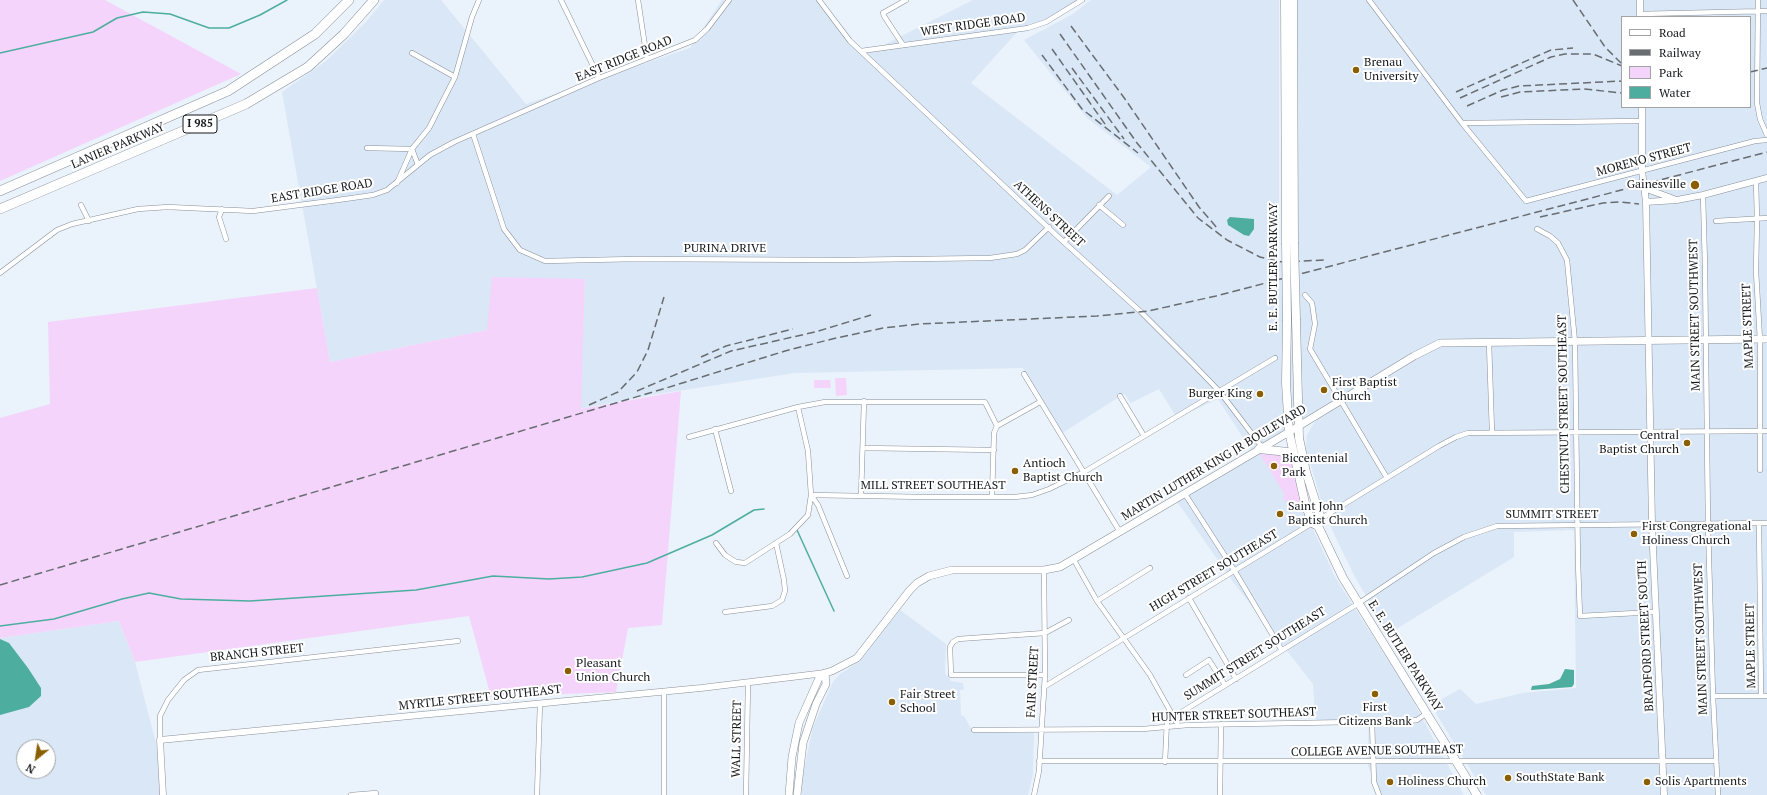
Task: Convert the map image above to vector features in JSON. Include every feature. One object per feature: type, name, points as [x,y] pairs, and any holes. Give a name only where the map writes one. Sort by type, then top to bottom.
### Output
[{"type":"highway","name":"LANIER PARKWAY","points":[[0,190],[228,91],[315,34],[349,0]]},
{"type":"highway","name":"LANIER PARKWAY","points":[[0,209],[246,104],[308,66],[344,34],[374,0]]},
{"type":"highway","name":"E. E. BUTLER PARKWAY","points":[[1285,0],[1290,242],[1296,320],[1296,391],[1299,438],[1317,523]]},
{"type":"highway","name":"E. E. BUTLER PARKWAY","points":[[1294,0],[1286,383],[1289,432],[1293,455],[1317,523],[1336,565],[1477,795]]},
{"type":"highway","points":[[1260,448],[1279,450],[1293,455]]},
{"type":"main road","name":"MARTIN LUTHER KING JR BOULEVARD","points":[[824,673],[853,660],[860,654],[916,583],[929,576],[952,570],[1044,570],[1060,568],[1414,356],[1440,343],[1763,340]]},
{"type":"main road","points":[[789,795],[792,756],[798,723],[812,691],[819,678],[824,673]]},
{"type":"main road","points":[[797,795],[803,743],[816,704],[826,684],[824,673]]},
{"type":"street","points":[[396,184],[412,149],[429,128],[456,77],[472,17],[479,0]]},
{"type":"street","points":[[561,0],[599,78]]},
{"type":"street","points":[[638,0],[647,59]]},
{"type":"street","name":"EAST RIDGE ROAD","points":[[0,274],[57,230],[89,221],[149,208],[253,211],[373,195],[387,190],[418,165],[442,149],[599,78],[695,40],[707,29],[729,0]]},
{"type":"street","name":"ATHENS STREET","points":[[819,0],[850,40],[861,51],[1140,312],[1220,392],[1260,448]]},
{"type":"street","points":[[903,45],[883,13],[906,0]]},
{"type":"street","name":"WEST RIDGE ROAD","points":[[861,51],[1028,28],[1046,22],[1082,0]]},
{"type":"street","points":[[1369,0],[1462,123],[1642,121]]},
{"type":"street","points":[[1640,0],[1640,15],[1767,11]]},
{"type":"street","points":[[1758,0],[1757,103],[1760,119],[1767,135]]},
{"type":"street","points":[[412,53],[456,77]]},
{"type":"street","name":"BRADFORD STREET SOUTH","points":[[1642,108],[1642,171],[1646,202],[1649,433],[1655,612],[1664,795]]},
{"type":"street","name":"MORENO STREET","points":[[1462,123],[1526,201],[1755,141],[1767,140]]},
{"type":"street","name":"PURINA DRIVE","points":[[473,134],[504,229],[520,250],[545,261],[635,259],[849,260],[990,258],[1017,254],[1025,250],[1049,227]]},
{"type":"street","points":[[367,148],[412,149]]},
{"type":"street","points":[[412,149],[418,165]]},
{"type":"street","points":[[1646,202],[1678,200],[1767,178]]},
{"type":"street","name":"MAPLE STREET","points":[[1756,181],[1756,271],[1763,340],[1760,470]]},
{"type":"street","points":[[1644,188],[1678,200]]},
{"type":"street","name":"MAIN STREET SOUTHWEST","points":[[1703,195],[1708,525],[1713,696],[1718,795]]},
{"type":"street","points":[[1064,242],[1109,196]]},
{"type":"street","points":[[81,205],[89,221]]},
{"type":"street","points":[[1099,206],[1123,225]]},
{"type":"street","points":[[222,209],[219,217],[226,239]]},
{"type":"street","points":[[1716,221],[1757,220],[1767,218]]},
{"type":"street","name":"CHESTNUT STREET SOUTHEAST","points":[[1537,229],[1550,236],[1558,243],[1566,256],[1575,342],[1577,525],[1580,616],[1655,612]]},
{"type":"street","points":[[1306,295],[1312,303],[1315,324],[1310,349],[1387,478]]},
{"type":"street","points":[[1489,343],[1492,432]]},
{"type":"street","name":"MILL STREET SOUTHEAST","points":[[811,495],[992,497],[1032,495],[1049,490],[1084,472],[1275,358]]},
{"type":"street","points":[[1024,374],[1120,532]]},
{"type":"street","points":[[1120,396],[1144,436]]},
{"type":"street","points":[[861,496],[864,401]]},
{"type":"street","points":[[690,437],[798,407],[825,402],[985,402],[997,426]]},
{"type":"street","points":[[992,497],[994,433],[997,426],[1040,402]]},
{"type":"street","points":[[716,543],[725,555],[740,563],[748,561],[790,534],[808,515],[811,495],[808,451],[798,407]]},
{"type":"street","points":[[715,429],[731,491]]},
{"type":"street","name":"HIGH STREET SOUTHEAST","points":[[1044,687],[1234,570],[1317,523],[1456,436],[1468,433],[1492,432],[1649,433],[1767,431]]},
{"type":"street","points":[[863,448],[994,450]]},
{"type":"street","points":[[1185,494],[1234,570],[1281,649]]},
{"type":"street","points":[[811,495],[818,505],[847,576]]},
{"type":"street","name":"MAPLE STREET","points":[[1759,523],[1761,696]]},
{"type":"street","name":"SUMMIT STREET","points":[[1359,603],[1434,553],[1464,537],[1497,526],[1708,525],[1767,523]]},
{"type":"street","points":[[725,612],[772,606],[782,600],[785,591],[784,580],[776,543]]},
{"type":"street","points":[[1074,560],[1097,601],[1150,675],[1178,725]]},
{"type":"street","points":[[1097,601],[1150,568]]},
{"type":"street","name":"FAIR STREET","points":[[1034,795],[1037,783],[1045,675],[1044,570]]},
{"type":"street","points":[[1189,598],[1236,678]]},
{"type":"street","name":"SUMMIT STREET SOUTHEAST","points":[[1165,726],[1167,721],[1173,716],[1359,603]]},
{"type":"street","points":[[1045,675],[951,675],[950,647],[953,642],[958,639],[1045,633],[1069,620]]},
{"type":"street","name":"BRANCH STREET","points":[[163,795],[160,716],[168,700],[184,680],[198,670],[458,641]]},
{"type":"street","points":[[1186,675],[1209,660],[1225,685]]},
{"type":"street","name":"MYRTLE STREET SOUTHEAST","points":[[160,740],[748,683],[824,673]]},
{"type":"street","name":"WALL STREET","points":[[746,795],[748,683]]},
{"type":"street","points":[[664,691],[664,795]]},
{"type":"street","points":[[1713,696],[1767,696]]},
{"type":"street","points":[[537,795],[540,703]]},
{"type":"street","name":"HUNTER STREET SOUTHEAST","points":[[974,730],[1040,728],[1143,729],[1178,725],[1410,721],[1417,720],[1427,713]]},
{"type":"street","points":[[1372,722],[1372,761],[1374,782],[1379,795]]},
{"type":"street","points":[[1220,724],[1220,795]]},
{"type":"street","points":[[1164,762],[1165,726]]},
{"type":"street","name":"COLLEGE AVENUE SOUTHEAST","points":[[1039,761],[1716,761]]},
{"type":"street","points":[[351,795],[376,793]]},
{"type":"shaded area","points":[[384,0],[441,0],[526,104],[690,48],[722,0],[820,0],[862,56],[973,0],[1079,0],[1040,25],[1019,30],[971,83],[1117,195],[1151,167],[1087,118],[1024,40],[1073,14],[1091,0],[1279,0],[1279,262],[1289,266],[1289,0],[1767,0],[1767,795],[1486,795],[1431,705],[1460,689],[1476,704],[1523,693],[1576,688],[1574,530],[1514,532],[1514,557],[1388,634],[1355,577],[1324,510],[1306,449],[1307,435],[1316,420],[1260,449],[1288,456],[1304,510],[1335,577],[1406,688],[1464,795],[1380,795],[1367,763],[1369,725],[1316,724],[1313,684],[1233,582],[1176,500],[1253,453],[1218,399],[1177,418],[1159,389],[1131,403],[1124,394],[1059,435],[1023,368],[795,373],[651,395],[580,409],[585,279],[487,330],[330,362],[282,92],[326,61],[366,22]]},
{"type":"shaded area","name":"Fair Street School","points":[[900,610],[946,644],[945,673],[951,681],[963,683],[964,690],[960,690],[961,715],[964,716],[973,732],[1034,733],[1033,774],[1028,795],[802,795],[802,779],[813,727],[833,682],[840,674],[860,661]]},
{"type":"shaded area","points":[[119,621],[135,662],[161,763],[163,795],[0,795],[0,638]]},
{"type":"green space","points":[[0,0],[105,0],[241,74],[0,181]]},
{"type":"green space","points":[[492,277],[585,279],[581,409],[681,391],[662,625],[628,628],[616,692],[491,697],[469,616],[135,662],[119,621],[0,638],[0,418],[50,404],[48,322],[317,288],[330,362],[487,330]]},
{"type":"green space","points":[[835,378],[846,378],[847,395],[836,396]]},
{"type":"green space","points":[[814,380],[830,380],[831,388],[814,388]]},
{"type":"green space","points":[[1260,454],[1288,455],[1292,459],[1302,503],[1295,508],[1292,505],[1288,505],[1283,497],[1285,495]]},
{"type":"water","points":[[1230,217],[1254,219],[1254,229],[1249,236],[1244,235],[1228,225],[1227,220]]},
{"type":"water","points":[[0,639],[9,643],[28,668],[41,688],[41,696],[29,707],[0,715]]},
{"type":"water","points":[[1565,669],[1574,670],[1574,684],[1572,687],[1531,690],[1532,686],[1549,684],[1560,679]]},
{"type":"waterway","points":[[0,53],[93,32],[117,18],[143,12],[170,14],[209,28],[229,28],[260,15],[287,0]]},
{"type":"waterway","points":[[0,626],[54,619],[122,599],[149,593],[181,599],[250,601],[416,590],[493,576],[549,579],[582,577],[647,563],[712,535],[754,510],[764,509]]},
{"type":"waterway","points":[[797,530],[834,611]]},
{"type":"railway","points":[[1573,0],[1605,47],[1621,63]]},
{"type":"railway","points":[[1071,26],[1125,99],[1199,207],[1218,229]]},
{"type":"railway","points":[[1060,34],[1137,143],[1198,218],[1227,240],[1260,257],[1282,262],[1324,260]]},
{"type":"railway","points":[[1456,92],[1551,50],[1573,48]]},
{"type":"railway","points":[[1052,49],[1107,127]]},
{"type":"railway","points":[[1460,98],[1551,57],[1565,54],[1593,54],[1621,66]]},
{"type":"railway","points":[[1042,55],[1082,109],[1138,153]]},
{"type":"railway","points":[[1072,68],[1124,139]]},
{"type":"railway","points":[[1751,72],[1767,68]]},
{"type":"railway","points":[[1467,106],[1503,90],[1519,86],[1621,81]]},
{"type":"railway","points":[[1501,97],[1520,92],[1584,89],[1621,93]]},
{"type":"railway","points":[[0,585],[663,389],[785,351],[832,339],[883,328],[919,324],[1097,316],[1148,311],[1216,296],[1767,152]]},
{"type":"railway","points":[[1540,217],[1603,203],[1620,202],[1639,204]]},
{"type":"railway","points":[[589,405],[618,392],[637,372],[648,350],[664,297]]},
{"type":"railway","points":[[637,391],[731,351],[815,332],[871,315]]},
{"type":"railway","points":[[701,357],[726,346],[793,329]]},
{"type":"place","name":"Brenau University","points":[[1356,70]]},
{"type":"place","name":"Gainesville","points":[[1695,185]]},
{"type":"place","name":"First Baptist Church","points":[[1324,390]]},
{"type":"place","name":"Burger King","points":[[1260,394]]},
{"type":"place","name":"Central Baptist Church","points":[[1687,443]]},
{"type":"place","name":"Biccentenial Park","points":[[1274,466]]},
{"type":"place","name":"Antioch Baptist Church","points":[[1015,471]]},
{"type":"place","name":"Saint John Baptist Church","points":[[1280,514]]},
{"type":"place","name":"First Congregational Holiness Church","points":[[1634,534]]},
{"type":"place","name":"Pleasant Union Church","points":[[568,671]]},
{"type":"place","name":"First Citizens Bank","points":[[1375,694]]},
{"type":"place","name":"Fair Street School","points":[[892,702]]},
{"type":"place","name":"SouthState Bank","points":[[1508,778]]},
{"type":"place","name":"Holiness Church","points":[[1390,782]]},
{"type":"place","name":"Solis Apartments","points":[[1647,782]]}]
